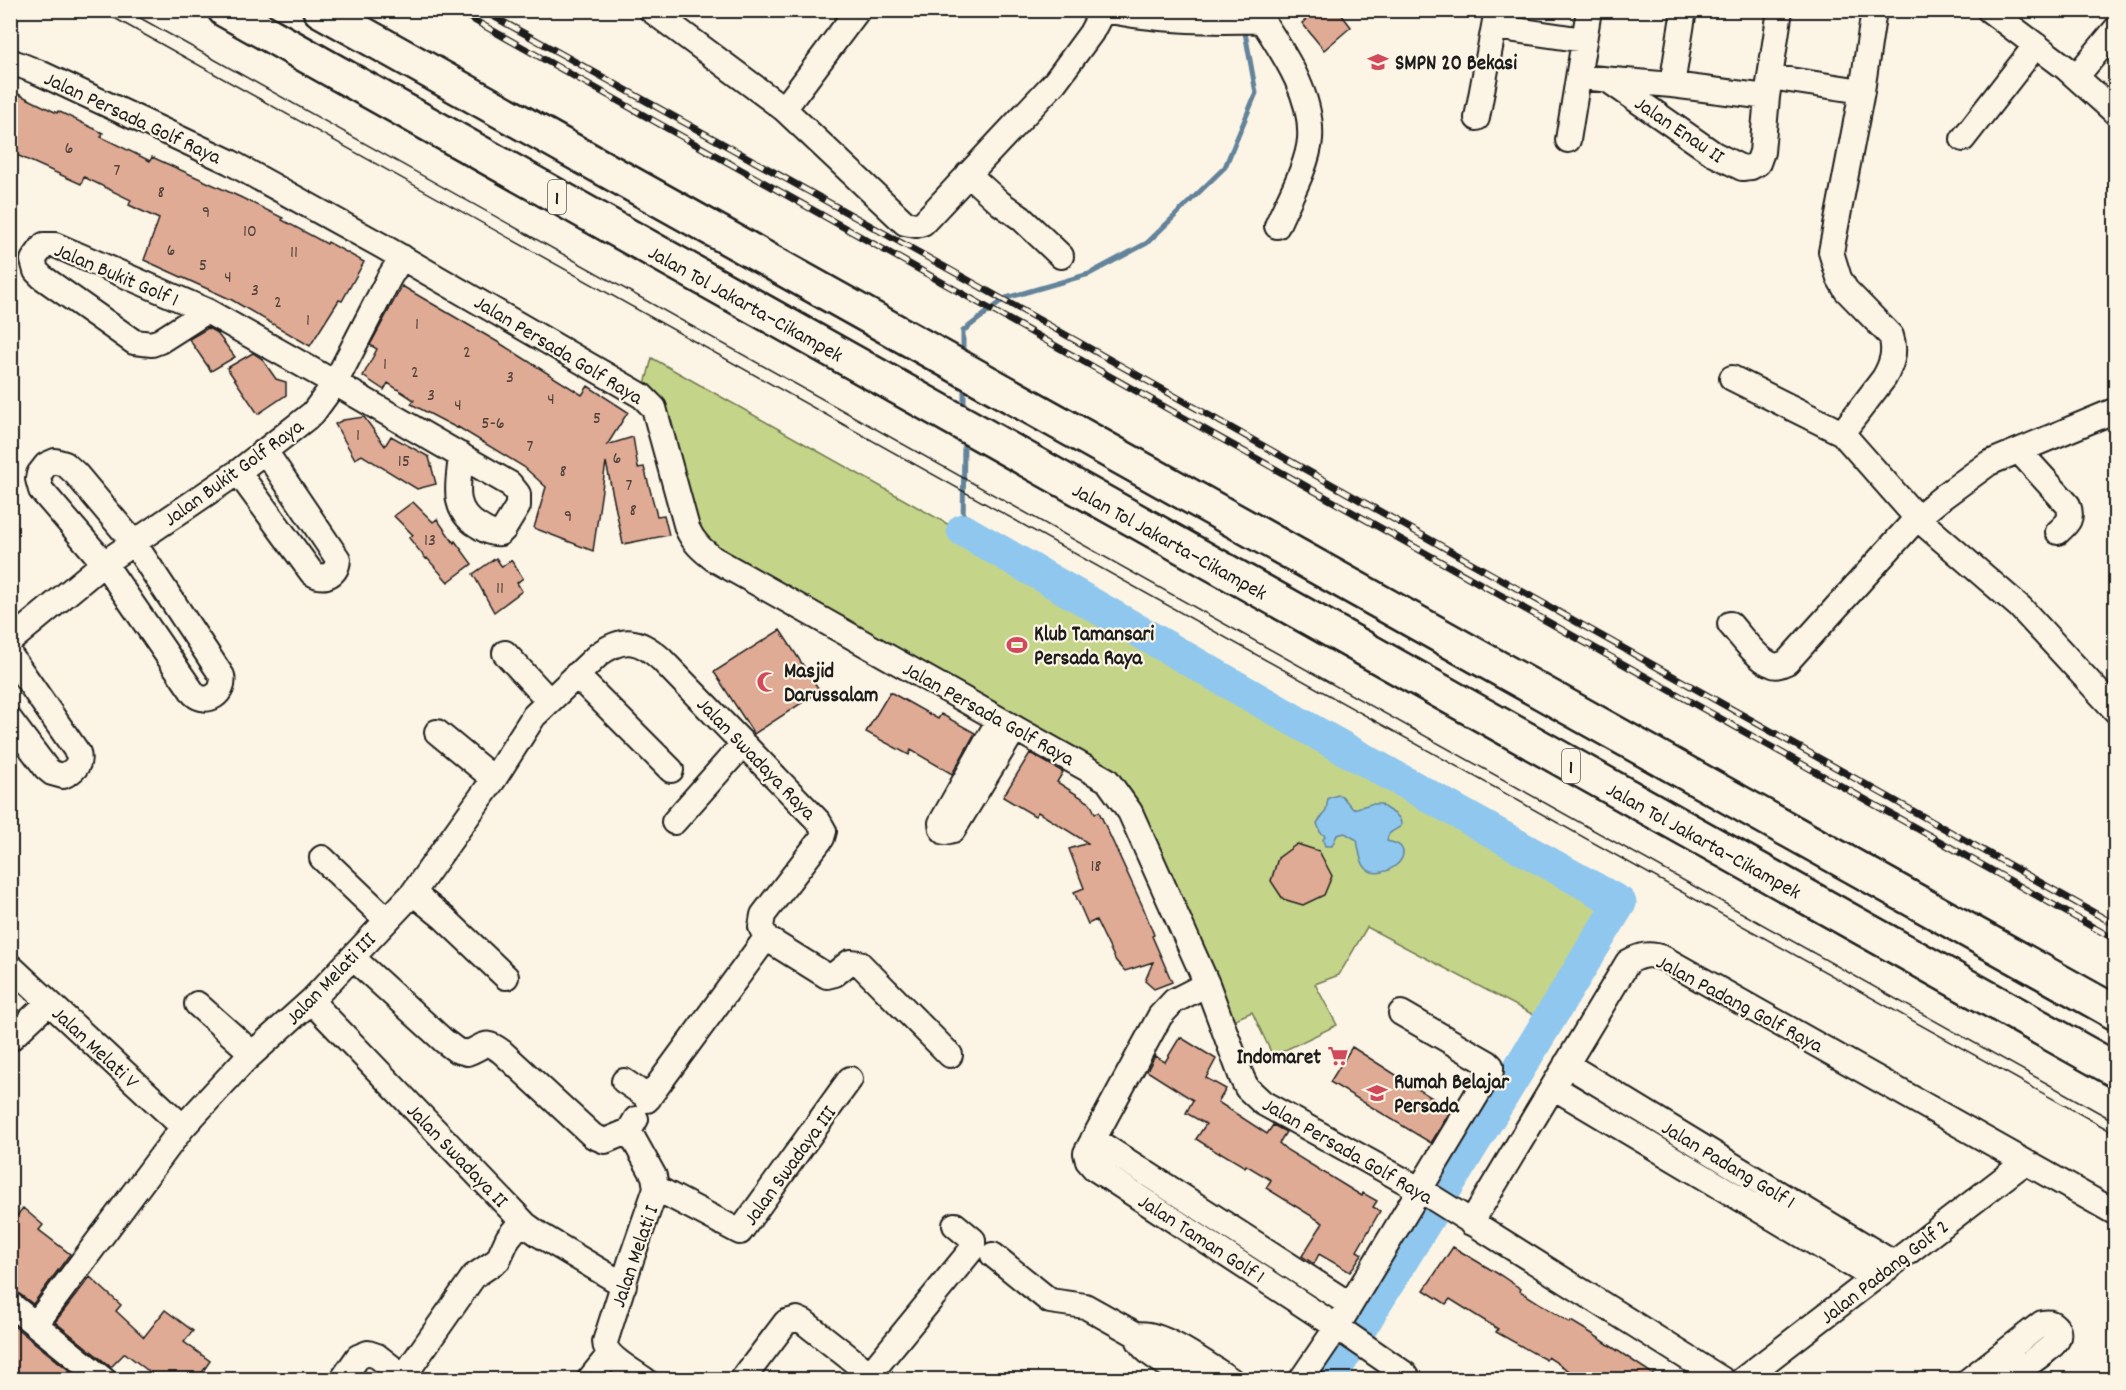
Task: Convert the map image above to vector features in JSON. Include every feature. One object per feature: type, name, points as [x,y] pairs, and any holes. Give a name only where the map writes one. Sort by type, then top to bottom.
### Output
[{"type":"highway","name":"Jalan Tol Jakarta–Cikampek","points":[[225,10],[2115,1070]]},
{"type":"highway","name":"1","points":[[320,10],[2115,1013]]},
{"type":"street","points":[[651,10],[784,109],[906,223],[915,225],[923,223],[1055,82],[1091,33],[1103,10],[1150,18],[1250,18],[1297,81],[1307,106],[1310,139],[1303,165],[1277,226]]},
{"type":"street","points":[[784,109],[858,10]]},
{"type":"street","points":[[1568,140],[1589,10]]},
{"type":"street","points":[[1672,85],[1684,10]]},
{"type":"street","points":[[1769,87],[1780,10]]},
{"type":"street","points":[[1842,434],[1890,368],[1894,345],[1888,331],[1846,290],[1839,278],[1831,252],[1862,91],[1874,10]]},
{"type":"street","points":[[1989,10],[2076,77],[2115,113]]},
{"type":"street","points":[[1477,118],[1496,19],[1584,40]]},
{"type":"street","points":[[2076,77],[2115,28]]},
{"type":"street","points":[[1963,139],[2036,45]]},
{"type":"street","name":"Jalan Persada Golf Raya","points":[[10,61],[230,162],[402,257],[649,401],[658,417],[687,528],[692,539],[701,549],[714,559],[1107,780],[1130,812],[1207,984],[1242,1078],[1253,1095],[1263,1103],[1423,1191],[1723,1380]]},
{"type":"street","points":[[1578,77],[1672,85],[1862,91]]},
{"type":"street","name":"Jalan Enau II","points":[[1608,81],[1713,154],[1742,168],[1758,163],[1762,152],[1769,87]]},
{"type":"street","points":[[968,174],[1000,203],[1014,212],[1061,256]]},
{"type":"street","name":"Jalan Bukit Golf 1","points":[[207,311],[160,341],[152,344],[134,342],[42,277],[36,271],[33,260],[44,245],[55,245],[207,311],[461,455]]},
{"type":"street","name":"Jalan Bukit Golf Raya","points":[[10,641],[104,563],[238,472],[313,413],[335,382],[402,257]]},
{"type":"street","points":[[1732,378],[1842,434],[1917,518],[2020,607],[2115,711]]},
{"type":"street","points":[[1730,624],[1752,649],[1771,665],[1778,666],[1787,662],[1917,518],[1989,463],[2115,410]]},
{"type":"street","points":[[238,472],[312,573],[323,577],[329,575],[338,566],[338,560],[266,451]]},
{"type":"street","points":[[2019,451],[2068,505],[2071,515],[2068,522],[2058,532]]},
{"type":"street","points":[[55,461],[60,461],[70,468],[134,543],[222,676],[223,685],[220,692],[206,699],[194,694],[104,563],[41,490],[38,478],[42,469],[55,461]]},
{"type":"street","name":"Jalan Melati III","points":[[36,1324],[183,1127],[252,1053],[311,1001],[413,893],[494,779],[517,739],[547,701],[608,647],[627,641]]},
{"type":"street","name":"Jalan Swadaya Raya","points":[[627,641],[651,650],[819,822],[824,831],[822,838],[763,915],[761,927],[766,938]]},
{"type":"street","points":[[505,653],[547,701]]},
{"type":"street","points":[[10,655],[78,753],[80,758],[75,769],[63,776],[52,773],[10,720]]},
{"type":"street","points":[[576,675],[671,770]]},
{"type":"street","points":[[437,732],[494,779]]},
{"type":"street","points":[[674,822],[743,744]]},
{"type":"street","points":[[322,858],[386,919]]},
{"type":"street","points":[[413,893],[444,918],[506,976]]},
{"type":"street","points":[[352,958],[456,1050],[472,1052],[484,1044],[496,1047],[593,1136],[605,1141],[641,1110],[766,938],[827,976],[835,974],[850,962],[859,963],[950,1055]]},
{"type":"street","name":"Jalan Padang Golf Raya","points":[[1463,1218],[1553,1087],[1628,962],[1640,955],[1652,954],[1663,958],[2115,1214]]},
{"type":"street","name":"Jalan Melati V","points":[[10,966],[183,1127]]},
{"type":"street","name":"Jalan Taman Golf 1","points":[[1207,984],[1174,1001],[1160,1016],[1086,1153],[1088,1161],[1094,1168],[1342,1331]]},
{"type":"street","name":"Jalan Swadaya II","points":[[311,1001],[522,1221],[540,1236],[624,1285]]},
{"type":"street","points":[[10,1039],[48,1002]]},
{"type":"street","points":[[197,1004],[252,1053]]},
{"type":"street","points":[[1301,1380],[1342,1331],[1349,1304],[1423,1191],[1489,1076],[1491,1066],[1401,1013]]},
{"type":"street","name":"Jalan Padang Golf 1","points":[[1566,1064],[1883,1271]]},
{"type":"street","name":"Jalan Swadaya III","points":[[656,1188],[740,1232],[850,1079]]},
{"type":"street","points":[[624,1081],[641,1110]]},
{"type":"street","name":"Jalan Padang Golf 1","points":[[1553,1087],[1883,1271]]},
{"type":"street","name":"Jalan Melati I","points":[[609,1355],[605,1342],[630,1260],[656,1188],[641,1110]]},
{"type":"street","name":"Jalan Taman Golf 1","points":[[1093,1139],[1349,1304]]},
{"type":"street","name":"Jalan Padang Golf 2","points":[[1742,1380],[2025,1162]]},
{"type":"street","points":[[342,1380],[358,1357],[368,1353],[377,1356],[406,1378],[474,1276],[498,1260],[508,1238],[522,1221]]},
{"type":"street","points":[[742,1380],[786,1322],[797,1319],[868,1377],[973,1248],[973,1240],[955,1225]]},
{"type":"street","points":[[993,1255],[1050,1301],[1085,1306],[1137,1335],[1163,1339],[1232,1380]]},
{"type":"street","points":[[10,1304],[104,1380]]},
{"type":"street","points":[[1968,1380],[2042,1323],[2053,1323],[2058,1329],[2054,1344],[2006,1380]]},
{"type":"street","points":[[1342,1331],[1407,1377],[1429,1380]]},
{"type":"street","points":[[1137,1335],[1137,1341],[1144,1350],[1193,1380]]},
{"type":"street","points":[[589,1380],[609,1355],[645,1380]]},
{"type":"green space","name":"Klub Tamansari Persada Raya","points":[[652,358],[1620,903],[1547,1022],[1367,927],[1339,975],[1315,984],[1337,1025],[1273,1056],[1252,1012],[1219,1026],[1120,783],[696,543],[642,396]]},
{"type":"water","points":[[1342,796],[1353,809],[1381,804],[1399,818],[1401,826],[1390,833],[1387,838],[1387,841],[1399,845],[1403,851],[1402,857],[1394,867],[1380,872],[1368,870],[1362,861],[1357,840],[1345,833],[1337,835],[1332,846],[1325,846],[1323,840],[1325,836],[1320,832],[1317,823],[1326,811],[1328,798]]},
{"type":"building","points":[[1317,10],[1338,10],[1351,27],[1324,50],[1302,23]]},
{"type":"building","points":[[10,90],[103,133],[101,137],[150,161],[152,157],[240,197],[364,262],[342,301],[339,300],[310,346],[232,300],[144,260],[159,219],[129,205],[131,200],[84,177],[81,184],[10,152]]},
{"type":"building","points":[[402,286],[582,395],[588,386],[628,412],[607,445],[633,437],[638,468],[644,467],[657,516],[664,515],[669,535],[623,544],[606,462],[593,551],[534,528],[546,487],[524,467],[458,427],[411,404],[414,400],[388,383],[384,390],[363,376],[377,349],[370,345]]},
{"type":"building","points":[[208,328],[217,333],[235,357],[211,371],[189,339]]},
{"type":"building","points":[[253,353],[262,359],[276,379],[286,382],[286,395],[258,414],[227,368]]},
{"type":"building","points":[[364,417],[385,446],[391,436],[429,457],[436,484],[417,489],[362,455],[355,459],[335,424],[343,420]]},
{"type":"building","points":[[413,502],[433,522],[437,519],[472,564],[448,582],[409,538],[413,535],[394,516]]},
{"type":"building","points":[[496,558],[502,567],[511,560],[523,578],[517,583],[522,591],[494,612],[473,574]]},
{"type":"building","name":"Masjid Darussalam","points":[[780,630],[820,691],[754,734],[714,672]]},
{"type":"building","points":[[890,692],[938,719],[941,714],[975,733],[952,774],[911,750],[909,755],[866,732]]},
{"type":"building","points":[[1030,753],[1063,772],[1057,782],[1090,803],[1095,813],[1099,812],[1143,907],[1154,935],[1152,936],[1172,982],[1154,989],[1145,981],[1153,962],[1125,971],[1116,961],[1096,920],[1088,924],[1074,892],[1084,888],[1069,849],[1088,843],[1038,812],[1035,816],[1003,797]]},
{"type":"building","points":[[1297,844],[1319,851],[1332,876],[1324,895],[1303,905],[1283,899],[1271,881],[1278,858]]},
{"type":"building","points":[[1180,1037],[1216,1059],[1206,1078],[1226,1089],[1218,1102],[1267,1134],[1273,1125],[1286,1132],[1279,1143],[1287,1150],[1362,1196],[1363,1193],[1377,1201],[1373,1207],[1380,1211],[1357,1251],[1362,1254],[1350,1272],[1319,1254],[1314,1264],[1302,1256],[1323,1223],[1266,1188],[1271,1180],[1196,1139],[1206,1124],[1186,1113],[1193,1100],[1147,1071],[1155,1056],[1165,1062]]},
{"type":"building","points":[[1352,1047],[1451,1110],[1431,1143],[1330,1082]]},
{"type":"building","points":[[23,1208],[43,1225],[39,1230],[70,1254],[33,1304],[10,1290],[10,1224]]},
{"type":"building","points":[[1453,1247],[1662,1380],[1583,1380],[1548,1357],[1546,1360],[1496,1332],[1498,1329],[1450,1299],[1446,1304],[1424,1290]]},
{"type":"building","points":[[90,1277],[121,1305],[116,1311],[144,1337],[165,1310],[193,1331],[184,1342],[210,1361],[197,1380],[160,1380],[125,1353],[111,1367],[55,1322]]},
{"type":"building","points":[[10,1323],[81,1380],[10,1380]]},
{"type":"waterway","points":[[963,357],[963,331],[1006,298],[1089,274],[1147,243],[1225,167],[1256,93],[1244,27]]},
{"type":"waterway","points":[[964,382],[964,411]]},
{"type":"waterway","points":[[963,530],[964,439]]},
{"type":"waterway","points":[[963,530],[1313,731],[1620,903],[1329,1380]]},
{"type":"tram line","points":[[100,10],[2116,1134]]},
{"type":"tram line","points":[[126,10],[2116,1122]]},
{"type":"railway","points":[[456,10],[2116,940]]},
{"type":"railway","points":[[482,10],[961,276],[2116,925]]},
{"type":"place","name":"SMPN 20 Bekasi","points":[[1378,62]]},
{"type":"place","name":"Klub Tamansari Persada Raya","points":[[1017,645]]},
{"type":"place","name":"Masjid Darussalam","points":[[767,682]]},
{"type":"place","name":"Indomaret","points":[[1338,1056]]},
{"type":"place","name":"Rumah Belajar Persada","points":[[1377,1093]]}]
